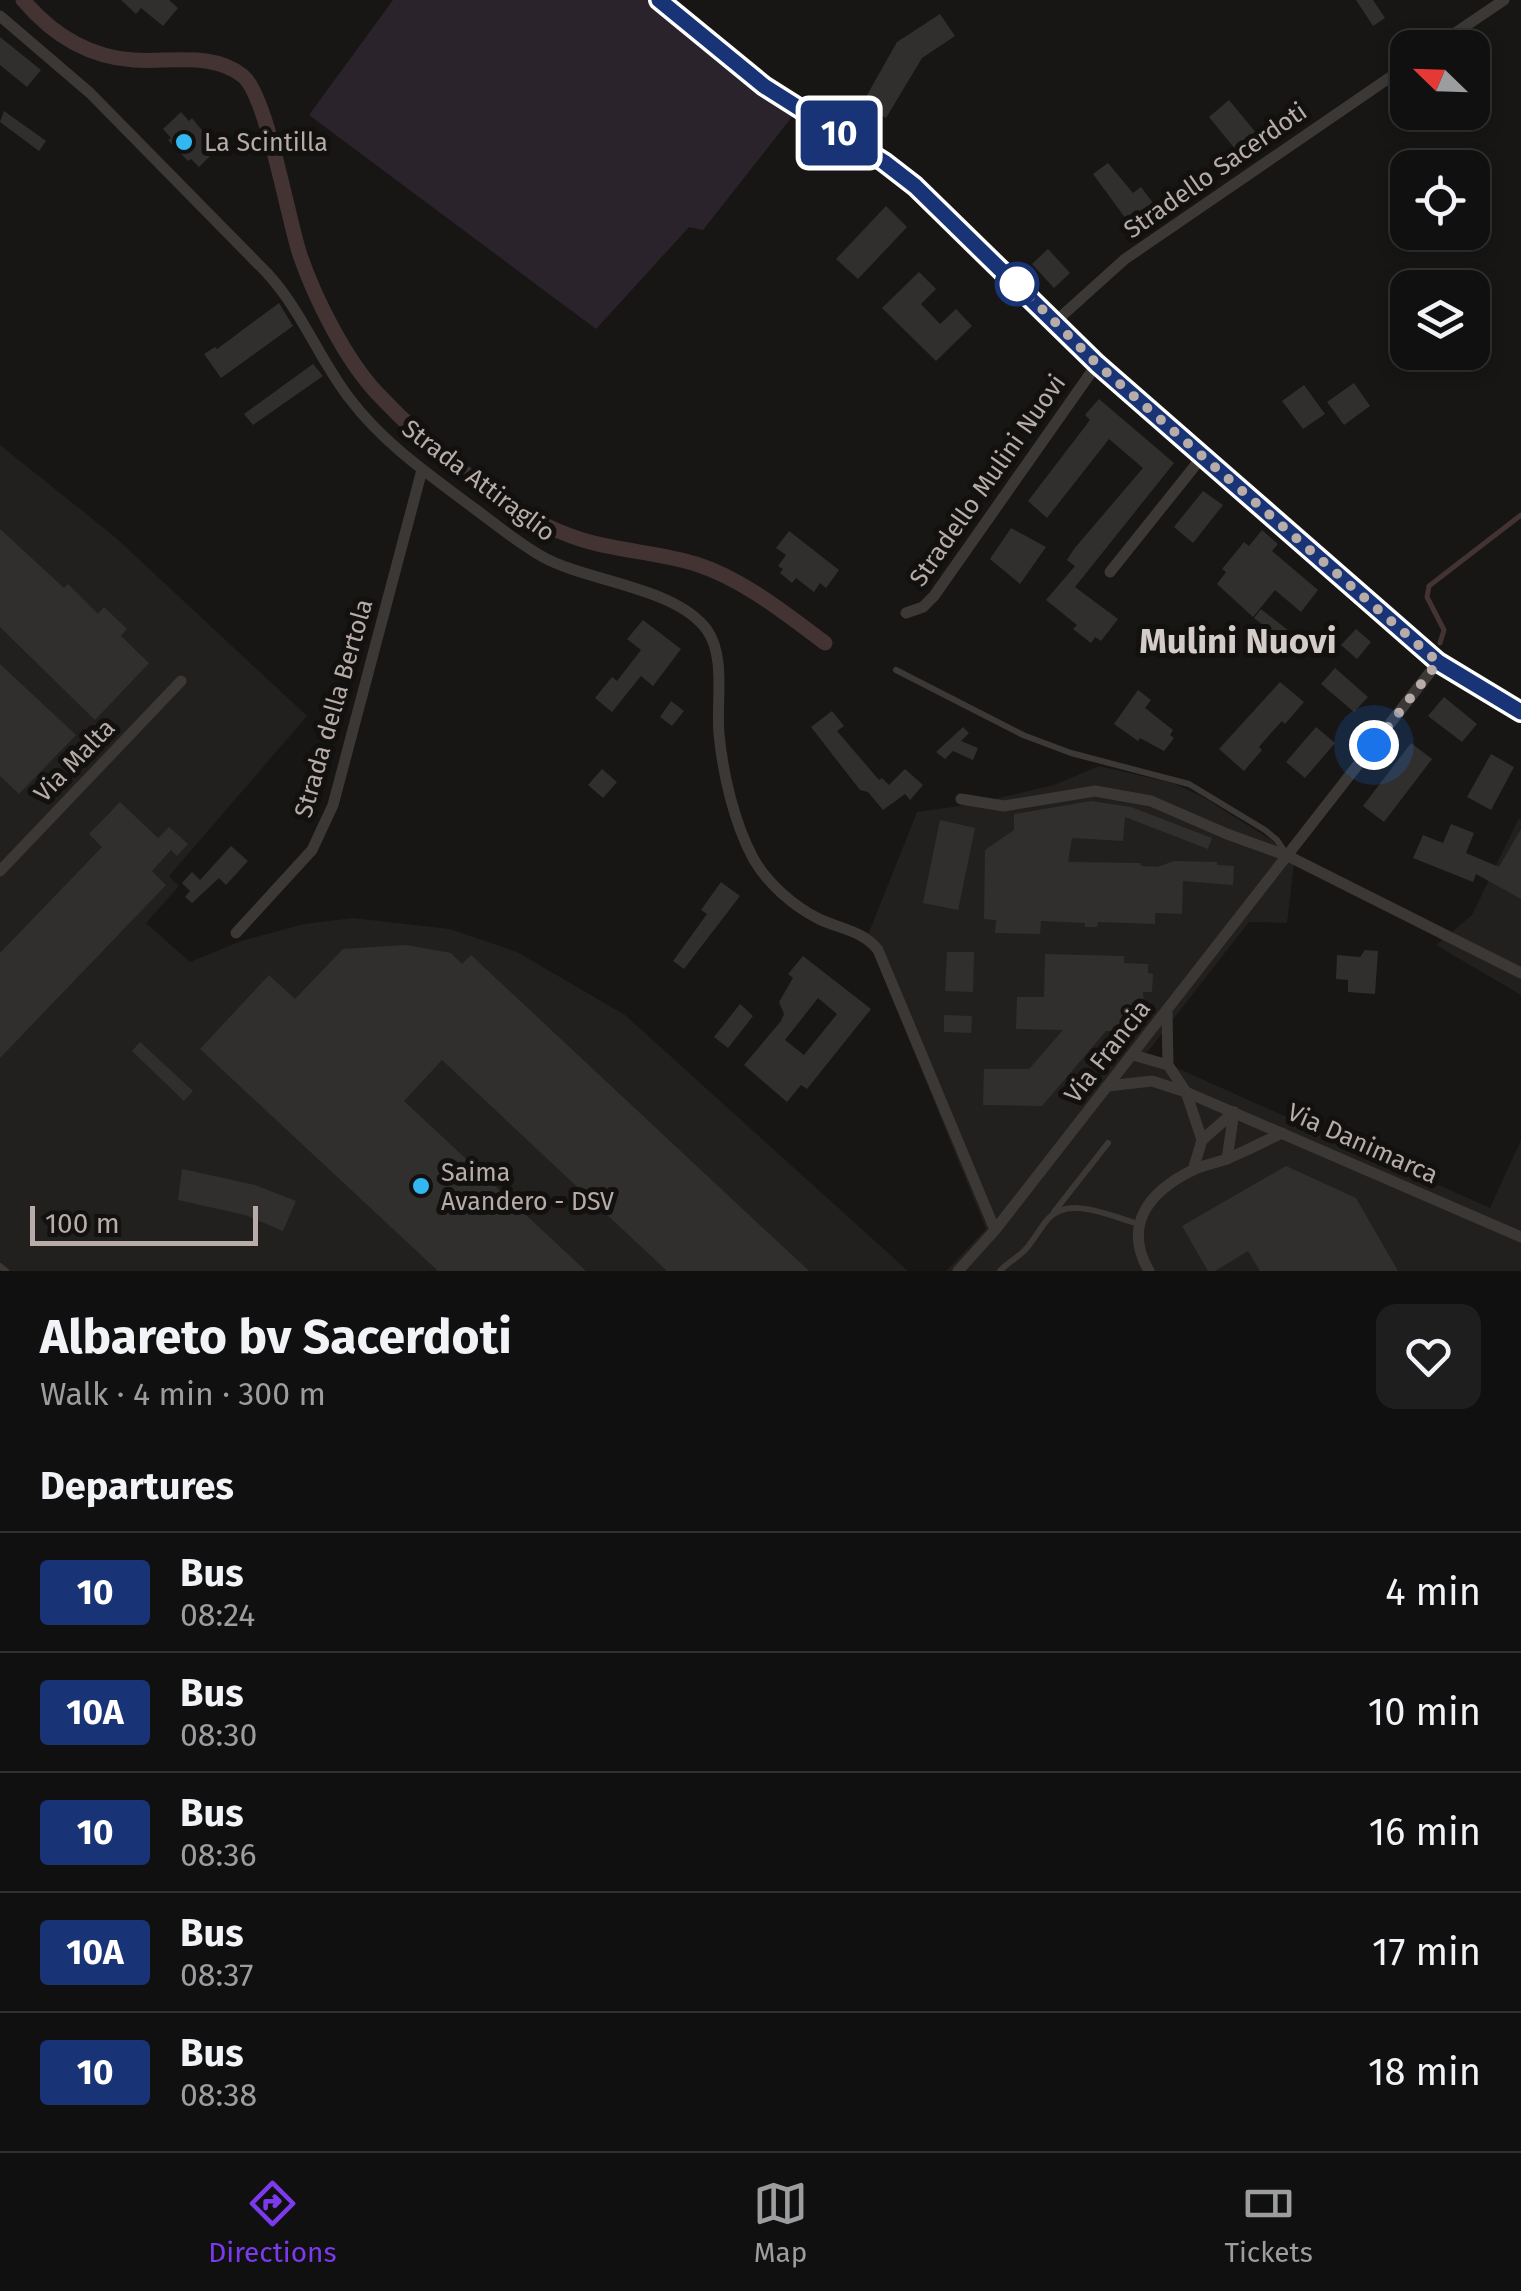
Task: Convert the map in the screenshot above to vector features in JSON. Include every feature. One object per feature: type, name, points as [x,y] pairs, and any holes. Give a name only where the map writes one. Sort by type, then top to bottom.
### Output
[{"type":"street","points":[[659,0],[764,86],[915,186],[1097,364],[1438,662],[1521,712]]},
{"type":"street","points":[[1460,30],[1504,0]]},
{"type":"street","name":"Strada Attiraglio","points":[[0,16],[90,93],[267,272],[290,300],[348,398],[388,442],[539,555],[664,600],[688,612],[706,629],[716,653],[720,737],[729,788],[740,829],[754,860],[780,891],[800,907],[823,921],[866,937],[878,950],[996,1230]]},
{"type":"street","name":"Stradello Sacerdoti","points":[[1056,322],[1125,259],[1390,77]]},
{"type":"street","name":"Stradello Mulini Nuovi","points":[[906,613],[923,608],[934,596],[1097,364]]},
{"type":"street","points":[[1110,572],[1202,457]]},
{"type":"street","name":"Strada della Bertola","points":[[236,933],[312,850],[334,805],[422,470]]},
{"type":"street","name":"Via Francia","points":[[958,1271],[996,1230],[1438,662]]},
{"type":"street","name":"Via Malta","points":[[0,871],[181,681]]},
{"type":"street","points":[[961,798],[1004,806],[1095,791],[1121,793],[1167,807],[1288,856],[1521,973]]},
{"type":"street","points":[[1167,1011],[1168,1066],[1186,1092],[1202,1140]]},
{"type":"street","points":[[1132,1055],[1168,1066]]},
{"type":"street","points":[[1132,1055],[1152,1081]]},
{"type":"street","name":"Via Danimarca","points":[[1108,1086],[1152,1081],[1186,1092],[1521,1237]]},
{"type":"street","points":[[1193,1170],[1202,1140],[1234,1112]]},
{"type":"street","points":[[1227,1160],[1234,1112]]},
{"type":"street","points":[[1149,1271],[1140,1252],[1139,1224],[1156,1194],[1193,1170],[1227,1160],[1282,1133]]},
{"type":"lane","points":[[896,670],[1022,736],[1190,784],[1264,830],[1288,856]]},
{"type":"lane","points":[[1000,1271],[1026,1248],[1108,1143]]},
{"type":"lane","points":[[1050,1217],[1074,1208],[1139,1224]]},
{"type":"shaded area","points":[[393,0],[647,0],[795,113],[703,230],[689,227],[596,329],[309,115]]},
{"type":"shaded area","points":[[0,445],[115,537],[307,716],[169,876],[179,886],[146,923],[190,962],[241,941],[304,924],[353,918],[450,929],[517,952],[625,1015],[908,1271],[0,1271]]},
{"type":"shaded area","points":[[1099,766],[1173,783],[1203,797],[1295,855],[1287,923],[1249,922],[1146,1054],[1490,1208],[1521,1140],[1521,1271],[946,1271],[986,1229],[867,937],[917,812],[1054,785]]},
{"type":"shaded area","points":[[1519,818],[1521,995],[1436,945],[1472,915]]},
{"type":"building","points":[[121,0],[169,0],[178,8],[163,26],[141,8],[136,14]]},
{"type":"building","points":[[1356,0],[1373,0],[1385,18],[1373,26]]},
{"type":"building","points":[[940,14],[955,36],[922,58],[886,118],[862,104],[897,42]]},
{"type":"building","points":[[0,37],[41,70],[27,87],[0,65]]},
{"type":"building","points":[[1229,100],[1257,134],[1236,150],[1209,117]]},
{"type":"building","points":[[4,111],[46,141],[39,151],[0,122]]},
{"type":"building","points":[[181,112],[189,121],[192,118],[217,149],[199,167],[168,140],[171,138],[163,129]]},
{"type":"building","points":[[1108,163],[1133,193],[1141,187],[1153,203],[1126,219],[1093,174]]},
{"type":"building","points":[[886,206],[907,227],[858,279],[836,259]]},
{"type":"building","points":[[1048,249],[1070,273],[1054,288],[1032,264]]},
{"type":"building","points":[[919,272],[936,289],[921,304],[940,324],[956,309],[972,326],[936,361],[882,308]]},
{"type":"building","points":[[279,303],[293,326],[221,378],[204,354],[217,349]]},
{"type":"building","points":[[313,364],[323,376],[253,425],[244,414]]},
{"type":"building","points":[[1354,383],[1370,406],[1344,425],[1327,402]]},
{"type":"building","points":[[1304,385],[1325,414],[1303,429],[1282,401]]},
{"type":"building","points":[[1099,399],[1174,463],[1075,587],[1118,619],[1101,641],[1095,637],[1091,643],[1073,629],[1077,625],[1046,600],[1075,566],[1067,560],[1074,549],[1143,468],[1109,439],[1047,518],[1028,501],[1090,420],[1085,415]]},
{"type":"building","points":[[1203,491],[1223,505],[1193,543],[1174,527]]},
{"type":"building","points":[[1011,528],[1046,547],[1020,584],[990,559]]},
{"type":"building","points":[[0,529],[64,588],[68,584],[98,614],[104,607],[127,629],[121,636],[149,663],[95,720],[0,627]]},
{"type":"building","points":[[1262,530],[1278,544],[1272,551],[1318,590],[1301,612],[1275,590],[1253,617],[1217,584],[1226,572],[1222,569],[1244,542],[1249,546]]},
{"type":"building","points":[[789,531],[839,570],[826,588],[820,583],[814,592],[796,578],[792,583],[780,573],[783,569],[778,566],[786,555],[776,548]]},
{"type":"building","points":[[1261,609],[1289,631],[1282,640],[1254,618]]},
{"type":"building","points":[[643,620],[681,649],[653,686],[641,676],[612,712],[595,698],[612,677],[617,681],[641,650],[627,639]]},
{"type":"building","points":[[1356,629],[1371,642],[1357,659],[1341,645]]},
{"type":"building","points":[[0,664],[76,735],[19,794],[0,776]]},
{"type":"building","points":[[1335,668],[1368,697],[1354,712],[1321,684]]},
{"type":"building","points":[[1280,682],[1304,702],[1285,724],[1282,721],[1271,733],[1244,771],[1219,749]]},
{"type":"building","points":[[1138,690],[1151,700],[1145,708],[1173,730],[1170,735],[1174,738],[1164,751],[1140,738],[1138,741],[1114,724]]},
{"type":"building","points":[[1444,697],[1477,724],[1462,742],[1428,716]]},
{"type":"building","points":[[671,701],[684,711],[672,726],[660,717]]},
{"type":"building","points":[[832,711],[844,726],[837,731],[879,780],[882,778],[889,785],[905,769],[923,785],[910,800],[905,794],[883,810],[868,792],[860,790],[811,727]]},
{"type":"building","points":[[963,727],[969,733],[961,741],[978,748],[973,760],[953,751],[945,759],[936,752]]},
{"type":"building","points":[[1316,727],[1335,743],[1305,778],[1286,762]]},
{"type":"building","points":[[1411,743],[1432,759],[1384,822],[1363,806]]},
{"type":"building","points":[[1491,754],[1514,767],[1491,810],[1467,797]]},
{"type":"building","points":[[602,769],[617,782],[603,798],[588,785]]},
{"type":"building","points":[[1091,801],[1131,807],[1212,838],[1208,849],[1125,817],[1123,841],[1072,838],[1068,862],[1140,863],[1157,867],[1174,861],[1217,862],[1234,866],[1233,885],[1183,881],[1182,914],[1155,913],[1155,924],[1098,922],[1097,927],[1085,927],[1085,923],[1041,921],[1040,934],[995,933],[996,920],[984,919],[985,850],[1014,830],[1014,814]]},
{"type":"building","points":[[120,802],[158,838],[169,827],[188,844],[177,856],[171,850],[152,871],[166,885],[0,1058],[0,953],[102,847],[89,834]]},
{"type":"building","points":[[940,820],[975,828],[958,910],[923,903]]},
{"type":"building","points":[[1451,824],[1474,833],[1466,853],[1499,867],[1521,829],[1521,899],[1476,874],[1473,882],[1413,858],[1423,835],[1443,843]]},
{"type":"building","points":[[231,846],[248,861],[226,885],[219,878],[192,903],[185,897],[190,891],[182,883],[192,872],[200,880]]},
{"type":"building","points":[[721,882],[740,896],[684,969],[673,961],[707,914],[701,910]]},
{"type":"building","points":[[406,945],[451,953],[462,964],[471,955],[809,1271],[667,1271],[442,1060],[404,1101],[586,1271],[438,1271],[200,1049],[269,975],[295,999],[343,949]]},
{"type":"building","points":[[1365,950],[1378,951],[1375,994],[1348,992],[1348,980],[1336,979],[1337,955],[1360,957]]},
{"type":"building","points":[[947,952],[974,952],[973,992],[945,991]]},
{"type":"building","points":[[1045,954],[1124,956],[1124,963],[1148,964],[1148,973],[1153,974],[1152,992],[1143,992],[1144,1003],[1128,1025],[1118,1024],[1118,1031],[1106,1031],[1042,1106],[983,1105],[984,1069],[1029,1069],[1063,1030],[1016,1029],[1017,997],[1044,997]]},
{"type":"building","points":[[803,956],[871,1009],[807,1089],[801,1085],[787,1102],[744,1065],[781,1021],[784,1014],[779,1002],[793,978],[788,974]],"holes":[[[818,998],[837,1014],[804,1055],[785,1040]]]},
{"type":"building","points":[[740,1004],[753,1016],[728,1048],[714,1037]]},
{"type":"building","points":[[944,1015],[972,1016],[971,1033],[944,1032]]},
{"type":"building","points":[[140,1042],[193,1091],[184,1101],[132,1051]]},
{"type":"building","points":[[1286,1166],[1356,1198],[1398,1271],[1260,1271],[1248,1251],[1215,1271],[1208,1271],[1182,1226]]},
{"type":"building","points":[[182,1169],[255,1185],[296,1201],[283,1231],[245,1215],[178,1200]]},
{"type":"waterway","points":[[23,0],[58,33],[101,54],[133,60],[218,63],[243,76],[252,88],[268,132],[300,255],[332,328],[377,393],[467,475],[520,511],[571,536],[713,571],[764,598],[825,643]]},
{"type":"waterway","points":[[1440,643],[1444,630],[1427,597],[1429,586],[1521,515]]},
{"type":"bus line","name":"10","points":[[659,0],[764,86],[915,186],[1097,364],[1438,662],[1521,712]]},
{"type":"place","name":"La Scintilla","points":[[184,142]]},
{"type":"place","name":"Saima Avandero - DSV","points":[[421,1186]]},
{"type":"district","name":"Mulini Nuovi","points":[[1238,641]]},
{"type":"route","points":[[1017,284],[1097,364],[1438,662],[1374,745]]}]
